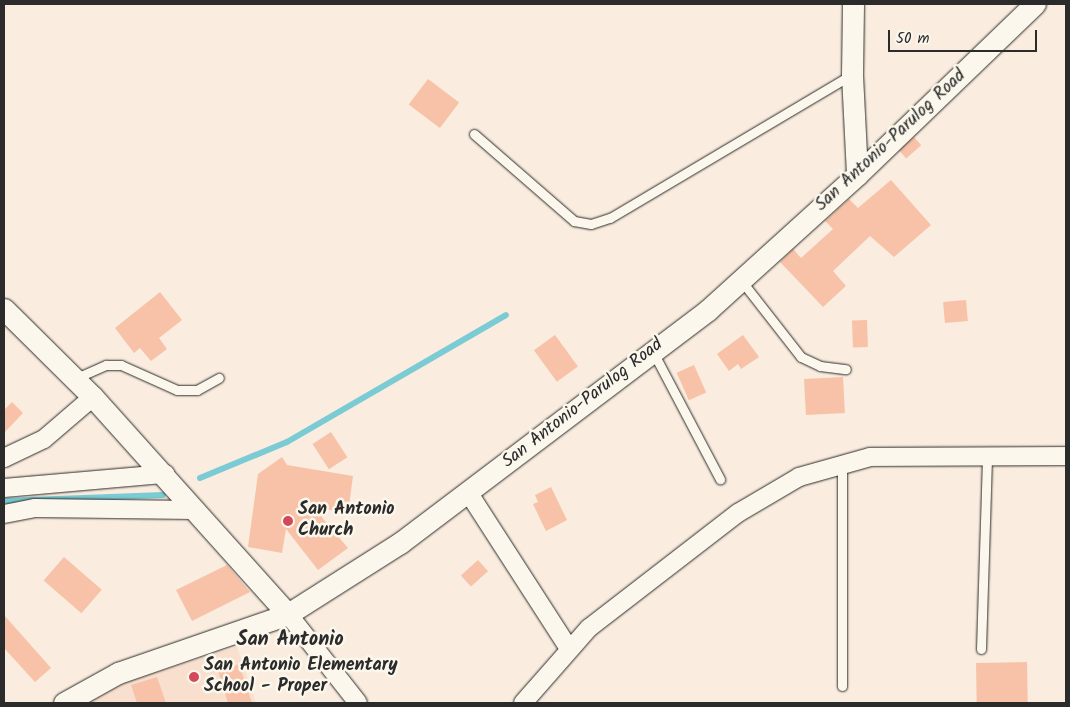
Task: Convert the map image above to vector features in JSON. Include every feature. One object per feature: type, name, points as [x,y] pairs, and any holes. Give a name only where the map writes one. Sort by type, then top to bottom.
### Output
[{"type":"street","points":[[853,4],[852,75],[857,174]]},
{"type":"street","name":"San Antonio-Parulog Road","points":[[64,703],[118,673],[288,614],[400,543],[651,350],[708,310],[740,278],[857,174],[1035,4]]},
{"type":"street","points":[[4,309],[93,397],[165,474],[194,510],[288,614],[358,703]]},
{"type":"street","points":[[4,458],[44,439],[93,397]]},
{"type":"street","points":[[523,703],[589,628],[738,513],[799,477],[870,457],[1066,456]]},
{"type":"street","points":[[4,488],[165,474]]},
{"type":"street","points":[[468,492],[569,649]]},
{"type":"street","points":[[4,514],[35,508],[194,510]]},
{"type":"lane","points":[[474,134],[574,221],[591,224],[610,218],[852,75]]},
{"type":"lane","points":[[740,278],[801,357],[820,366],[846,369]]},
{"type":"lane","points":[[651,350],[720,479]]},
{"type":"lane","points":[[74,379],[106,366],[122,365],[178,390],[197,390],[218,378]]},
{"type":"lane","points":[[981,649],[986,456]]},
{"type":"lane","points":[[842,465],[842,686]]},
{"type":"shaded area","name":"San Antonio Elementary School - Proper","points":[[237,647],[256,703],[79,703],[117,684]]},
{"type":"building","points":[[428,79],[459,102],[440,128],[409,105]]},
{"type":"building","points":[[914,137],[921,145],[906,158],[899,150]]},
{"type":"building","points":[[891,180],[931,225],[894,257],[870,236],[833,271],[846,286],[823,307],[780,262],[793,249],[801,258],[833,229],[825,221],[849,199],[858,208]]},
{"type":"building","points":[[160,292],[182,320],[159,338],[167,349],[151,361],[140,348],[134,353],[115,328]]},
{"type":"building","points":[[966,300],[968,321],[945,323],[943,302]]},
{"type":"building","points":[[867,320],[868,347],[853,348],[852,321]]},
{"type":"building","points":[[555,335],[578,367],[557,382],[534,350]]},
{"type":"building","points":[[743,335],[759,357],[741,369],[738,364],[729,371],[717,354]]},
{"type":"building","points":[[694,365],[706,392],[689,400],[677,373]]},
{"type":"building","points":[[843,377],[845,413],[806,415],[804,379]]},
{"type":"building","points":[[12,402],[23,413],[4,433],[4,410]]},
{"type":"building","points":[[331,432],[347,457],[329,469],[313,444]]},
{"type":"building","name":"San Antonio Church","points":[[282,457],[287,465],[353,476],[348,513],[313,507],[348,548],[318,570],[286,529],[282,553],[248,547],[258,474]]},
{"type":"building","points":[[551,487],[567,520],[546,531],[533,504],[538,502],[535,495]]},
{"type":"building","points":[[64,557],[102,590],[81,613],[44,580]]},
{"type":"building","points":[[478,560],[488,571],[471,587],[461,575]]},
{"type":"building","points":[[227,565],[250,592],[192,621],[176,590]]},
{"type":"building","points":[[4,615],[51,668],[35,682],[4,648]]},
{"type":"building","points":[[1027,662],[1028,703],[977,703],[976,663]]},
{"type":"building","points":[[239,664],[252,703],[228,703],[218,671]]},
{"type":"building","points":[[157,677],[166,703],[137,703],[131,685]]},
{"type":"waterway","points":[[200,478],[287,442],[506,315]]},
{"type":"waterway","points":[[4,501],[163,495]]},
{"type":"place","name":"San Antonio Church","points":[[288,521]]},
{"type":"place","name":"San Antonio Elementary School - Proper","points":[[194,677]]},
{"type":"district","name":"San Antonio","points":[[290,640]]}]
